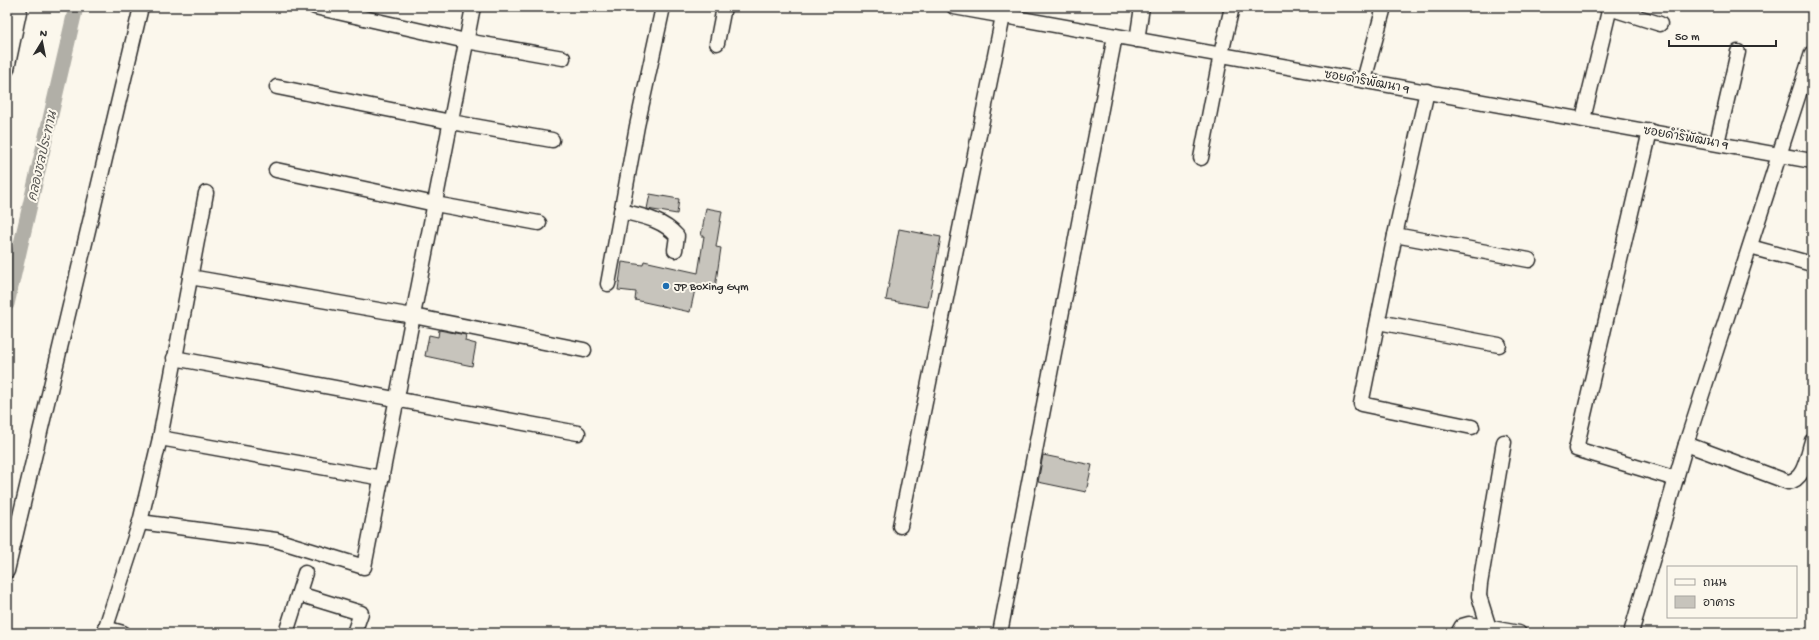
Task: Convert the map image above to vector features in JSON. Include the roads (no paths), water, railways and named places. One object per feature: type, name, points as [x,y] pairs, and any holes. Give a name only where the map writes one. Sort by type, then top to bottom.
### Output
[{"type":"street","points":[[7,69],[20,7]]},
{"type":"street","points":[[7,571],[141,7]]},
{"type":"street","points":[[315,7],[466,41],[563,58]]},
{"type":"street","points":[[140,522],[276,540],[364,567],[473,7]]},
{"type":"street","points":[[608,284],[638,119],[663,7]]},
{"type":"street","points":[[717,43],[724,7]]},
{"type":"street","name":"ซอยดำริพัฒนา 9","points":[[954,7],[1781,154],[1812,161]]},
{"type":"street","points":[[1137,40],[1142,7]]},
{"type":"street","points":[[1201,158],[1221,54],[1232,7]]},
{"type":"street","points":[[1364,80],[1384,7]]},
{"type":"street","points":[[1582,119],[1609,7],[1660,24]]},
{"type":"street","points":[[900,526],[1003,16]]},
{"type":"street","points":[[1000,633],[1115,36]]},
{"type":"street","points":[[1717,143],[1738,52]]},
{"type":"street","points":[[1630,633],[1686,444],[1781,154],[1812,53]]},
{"type":"street","points":[[277,87],[450,122],[552,140]]},
{"type":"street","points":[[1427,91],[1395,235],[1361,404],[1472,427]]},
{"type":"street","points":[[1650,131],[1576,449],[1676,479]]},
{"type":"street","points":[[276,170],[435,204],[539,223]]},
{"type":"street","points":[[123,633],[105,631],[140,522],[160,438],[206,193]]},
{"type":"street","points":[[621,212],[649,218],[665,224],[677,236],[675,250]]},
{"type":"street","points":[[1395,235],[1529,260]]},
{"type":"street","points":[[1750,247],[1812,264]]},
{"type":"street","points":[[190,277],[413,316],[584,350]]},
{"type":"street","points":[[1378,322],[1499,345]]},
{"type":"street","points":[[174,358],[397,398],[578,433]]},
{"type":"street","points":[[160,438],[382,478]]},
{"type":"street","points":[[1489,628],[1479,596],[1504,442]]},
{"type":"street","points":[[1686,444],[1788,482],[1796,481],[1800,476],[1812,442]]},
{"type":"street","points":[[286,633],[305,573]]},
{"type":"street","points":[[299,594],[361,613],[354,633]]},
{"type":"street","points":[[1458,633],[1462,626],[1469,624],[1518,633]]},
{"type":"waterway","name":"คลองชลประทาน","points":[[7,304],[76,7]]},
{"type":"place","name":"JP Boxing Gym","points":[[666,286]]}]
